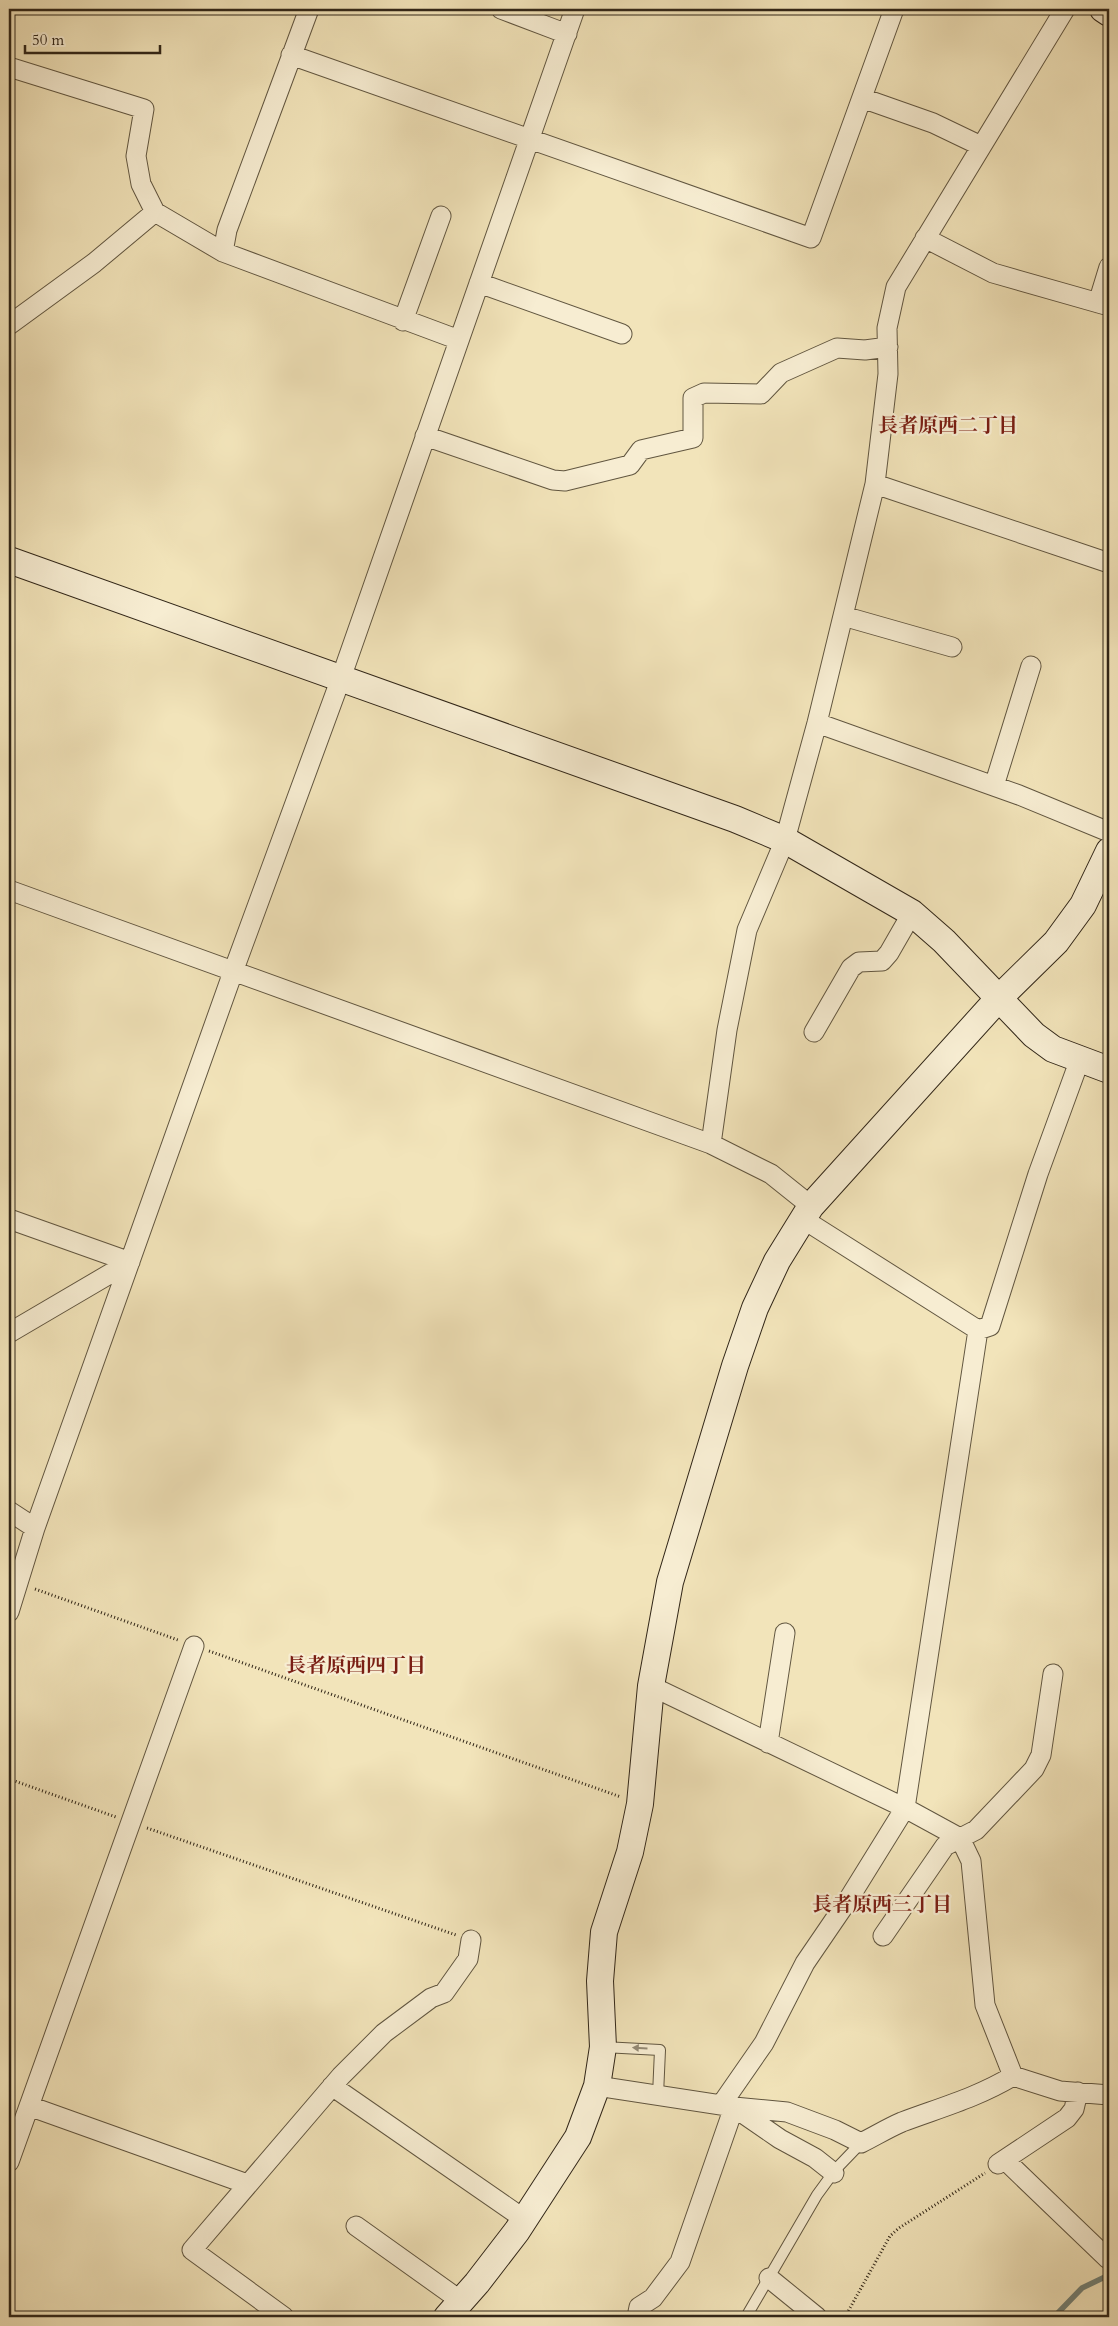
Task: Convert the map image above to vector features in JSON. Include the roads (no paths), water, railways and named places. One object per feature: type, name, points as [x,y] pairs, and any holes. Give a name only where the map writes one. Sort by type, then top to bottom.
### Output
[{"type":"street","points":[[223,252],[227,230],[291,55],[310,9]]},
{"type":"street","points":[[501,9],[567,34]]},
{"type":"street","points":[[9,1612],[35,1528],[233,972],[341,678],[575,9]]},
{"type":"street","points":[[291,55],[811,238],[894,9]]},
{"type":"street","points":[[711,1144],[726,1030],[747,930],[785,840],[817,723],[874,484],[888,374],[887,328],[896,288],[1065,9]]},
{"type":"street","points":[[1102,9],[1109,12]]},
{"type":"street","points":[[9,67],[144,109],[136,156],[141,184],[155,212],[223,252],[403,321],[459,340]]},
{"type":"street","points":[[862,98],[934,124],[981,146]]},
{"type":"street","points":[[9,325],[94,264],[155,212]]},
{"type":"street","points":[[403,321],[441,216]]},
{"type":"street","points":[[925,238],[993,273],[1104,305],[1109,267]]},
{"type":"street","points":[[479,283],[622,334]]},
{"type":"street","points":[[426,436],[554,480],[565,481],[630,465],[640,450],[693,438],[693,398],[704,393],[761,394],[781,373],[837,348],[865,350],[888,347]]},
{"type":"street","points":[[874,484],[1109,563]]},
{"type":"street","points":[[9,560],[735,819],[785,840],[912,913],[944,941],[1034,1035],[1053,1050],[1109,1070]]},
{"type":"street","points":[[843,616],[952,647]]},
{"type":"street","points":[[994,786],[1031,666]]},
{"type":"street","points":[[817,723],[994,786],[1109,832]]},
{"type":"street","points":[[356,2226],[454,2309],[477,2283],[524,2220],[578,2137],[597,2086],[603,2046],[600,1981],[604,1932],[630,1852],[640,1804],[651,1686],[670,1582],[735,1366],[755,1308],[777,1261],[807,1213],[998,998],[1056,942],[1083,905],[1109,853]]},
{"type":"street","points":[[9,890],[711,1144],[771,1174],[807,1213],[978,1330]]},
{"type":"street","points":[[814,1032],[851,968],[858,962],[882,961],[889,953],[912,913]]},
{"type":"street","points":[[978,1330],[990,1326],[1038,1174],[1080,1059]]},
{"type":"street","points":[[9,1218],[130,1262]]},
{"type":"street","points":[[9,1333],[130,1262]]},
{"type":"street","points":[[637,2317],[639,2307],[653,2298],[680,2262],[728,2106],[764,2043],[805,1963],[848,1900],[904,1808],[978,1330]]},
{"type":"street","points":[[9,1511],[35,1528]]},
{"type":"street","points":[[768,1743],[785,1633]]},
{"type":"street","points":[[9,2162],[194,1646]]},
{"type":"street","points":[[883,1936],[945,1846],[976,1830],[1034,1769],[1041,1755],[1052,1674]]},
{"type":"street","points":[[651,1686],[904,1808],[960,1838],[971,1861],[985,2005],[1013,2076]]},
{"type":"street","points":[[284,2317],[192,2250],[332,2086],[384,2033],[431,1998],[444,1993],[468,1959],[471,1940]]},
{"type":"street","points":[[597,2086],[728,2106],[787,2112],[835,2130],[861,2143],[901,2123],[952,2106],[988,2091],[1013,2076],[1060,2091],[1109,2094]]},
{"type":"street","points":[[332,2086],[524,2220]]},
{"type":"street","points":[[1078,2092],[1074,2109],[1067,2118],[1001,2162],[1108,2259]]},
{"type":"street","points":[[29,2106],[247,2184]]},
{"type":"street","points":[[728,2106],[834,2172]]},
{"type":"street","points":[[769,2278],[817,2317]]},
{"type":"lane","points":[[603,2046],[660,2050],[658,2095]]},
{"type":"lane","points":[[746,2317],[817,2195],[834,2172],[861,2143]]},
{"type":"waterway","points":[[1054,2317],[1082,2288],[1109,2275]]},
{"type":"district","name":"長者原西二丁目","points":[[948,425]]},
{"type":"district","name":"長者原西四丁目","points":[[356,1665]]},
{"type":"district","name":"長者原西三丁目","points":[[882,1904]]}]
